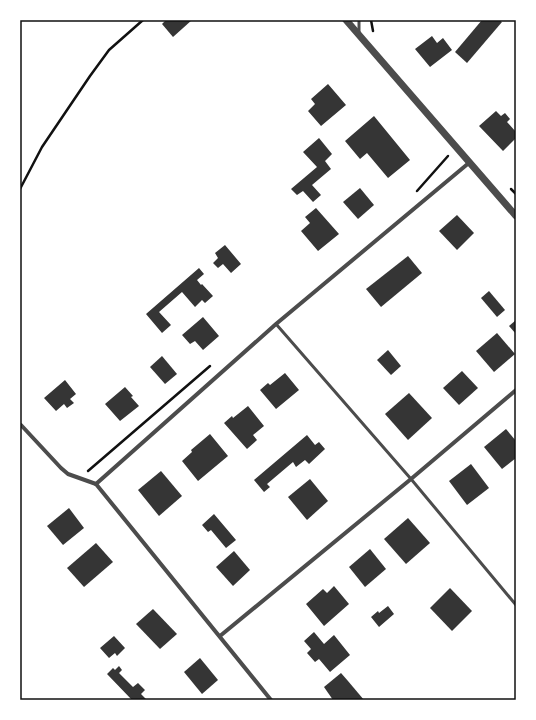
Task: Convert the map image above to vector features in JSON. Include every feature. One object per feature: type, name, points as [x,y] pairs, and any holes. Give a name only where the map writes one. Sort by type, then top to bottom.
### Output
[{"type":"street","points":[[346,20],[516,216]]},
{"type":"street","points":[[96,484],[276,324],[470,162]]},
{"type":"street","points":[[220,636],[411,479],[516,390]]},
{"type":"street","points":[[21,425],[68,474],[96,484],[271,700]]},
{"type":"lane","points":[[359,20],[359,34]]},
{"type":"lane","points":[[276,324],[411,479],[516,605]]},
{"type":"path","points":[[20,189],[42,147],[90,76],[110,50],[143,20]]},
{"type":"building","points":[[166,20],[192,20],[173,37],[162,24]]},
{"type":"building","points":[[482,20],[499,20],[502,22],[467,63],[455,52]]},
{"type":"building","points":[[432,36],[437,43],[443,38],[452,50],[430,67],[415,49]]},
{"type":"building","points":[[328,84],[346,105],[321,126],[308,111],[315,104],[311,99]]},
{"type":"building","points":[[496,111],[501,116],[505,113],[510,119],[507,122],[516,132],[516,138],[503,151],[479,126]]},
{"type":"building","points":[[374,116],[410,160],[388,178],[367,153],[360,159],[345,141]]},
{"type":"building","points":[[319,138],[332,154],[325,161],[331,169],[312,185],[321,195],[313,202],[303,191],[297,195],[291,189],[317,167],[303,152]]},
{"type":"building","points":[[360,188],[374,205],[358,219],[343,202]]},
{"type":"building","points":[[316,208],[339,234],[318,251],[301,231],[310,223],[305,217]]},
{"type":"building","points":[[457,215],[474,233],[457,250],[439,231]]},
{"type":"building","points":[[225,245],[241,264],[231,273],[223,264],[218,268],[213,263],[218,258],[215,253]]},
{"type":"building","points":[[408,256],[422,273],[381,307],[366,289]]},
{"type":"building","points":[[199,268],[204,274],[197,280],[213,296],[205,303],[202,300],[195,307],[182,292],[159,312],[171,325],[162,333],[146,314]]},
{"type":"building","points":[[489,291],[505,310],[497,317],[481,298]]},
{"type":"building","points":[[203,317],[219,336],[203,350],[195,341],[190,344],[182,335]]},
{"type":"building","points":[[516,320],[516,334],[509,326]]},
{"type":"building","points":[[497,333],[515,354],[494,372],[476,351]]},
{"type":"building","points":[[388,350],[401,366],[391,375],[377,360]]},
{"type":"building","points":[[162,356],[177,374],[165,384],[150,367]]},
{"type":"building","points":[[462,371],[478,388],[459,405],[443,388]]},
{"type":"building","points":[[285,373],[299,390],[276,409],[260,390],[268,383],[270,385]]},
{"type":"building","points":[[65,380],[76,394],[70,399],[74,403],[67,408],[64,404],[56,411],[44,398]]},
{"type":"building","points":[[125,387],[139,406],[120,421],[105,404]]},
{"type":"building","points":[[409,393],[432,418],[408,440],[385,414]]},
{"type":"building","points":[[248,406],[264,426],[253,435],[257,440],[247,449],[224,423]]},
{"type":"building","points":[[506,429],[516,441],[516,458],[502,469],[484,447]]},
{"type":"building","points":[[210,434],[228,456],[198,481],[182,461],[192,452],[191,450]]},
{"type":"building","points":[[307,435],[315,445],[319,442],[325,449],[309,464],[305,460],[296,467],[293,462],[267,484],[270,487],[264,492],[254,480]]},
{"type":"building","points":[[471,464],[489,488],[467,505],[449,481]]},
{"type":"building","points":[[161,471],[182,496],[159,516],[138,490]]},
{"type":"building","points":[[310,479],[328,501],[307,520],[288,497]]},
{"type":"building","points":[[69,508],[84,528],[63,545],[47,526]]},
{"type":"building","points":[[214,514],[236,540],[226,548],[211,530],[208,532],[202,525]]},
{"type":"building","points":[[408,518],[430,543],[406,564],[384,539]]},
{"type":"building","points":[[96,543],[113,562],[84,587],[67,568]]},
{"type":"building","points":[[370,549],[386,569],[365,587],[349,567]]},
{"type":"building","points":[[234,551],[250,570],[233,586],[216,567]]},
{"type":"building","points":[[334,586],[349,604],[324,626],[306,604],[323,589],[327,593]]},
{"type":"building","points":[[450,588],[472,611],[452,631],[430,608]]},
{"type":"building","points":[[388,606],[394,614],[379,627],[371,617],[378,611],[379,613]]},
{"type":"building","points":[[153,609],[177,634],[160,649],[136,624]]},
{"type":"building","points":[[314,632],[324,644],[334,635],[350,655],[330,672],[319,659],[315,662],[307,653],[311,649],[304,641]]},
{"type":"building","points":[[114,636],[125,648],[117,656],[115,653],[109,658],[100,648]]},
{"type":"building","points":[[200,658],[218,680],[202,694],[184,672]]},
{"type":"building","points":[[119,666],[122,670],[119,673],[133,687],[138,683],[145,690],[141,694],[147,700],[132,700],[107,674],[113,668],[115,670]]},
{"type":"building","points":[[341,673],[364,700],[333,700],[324,687]]}]
